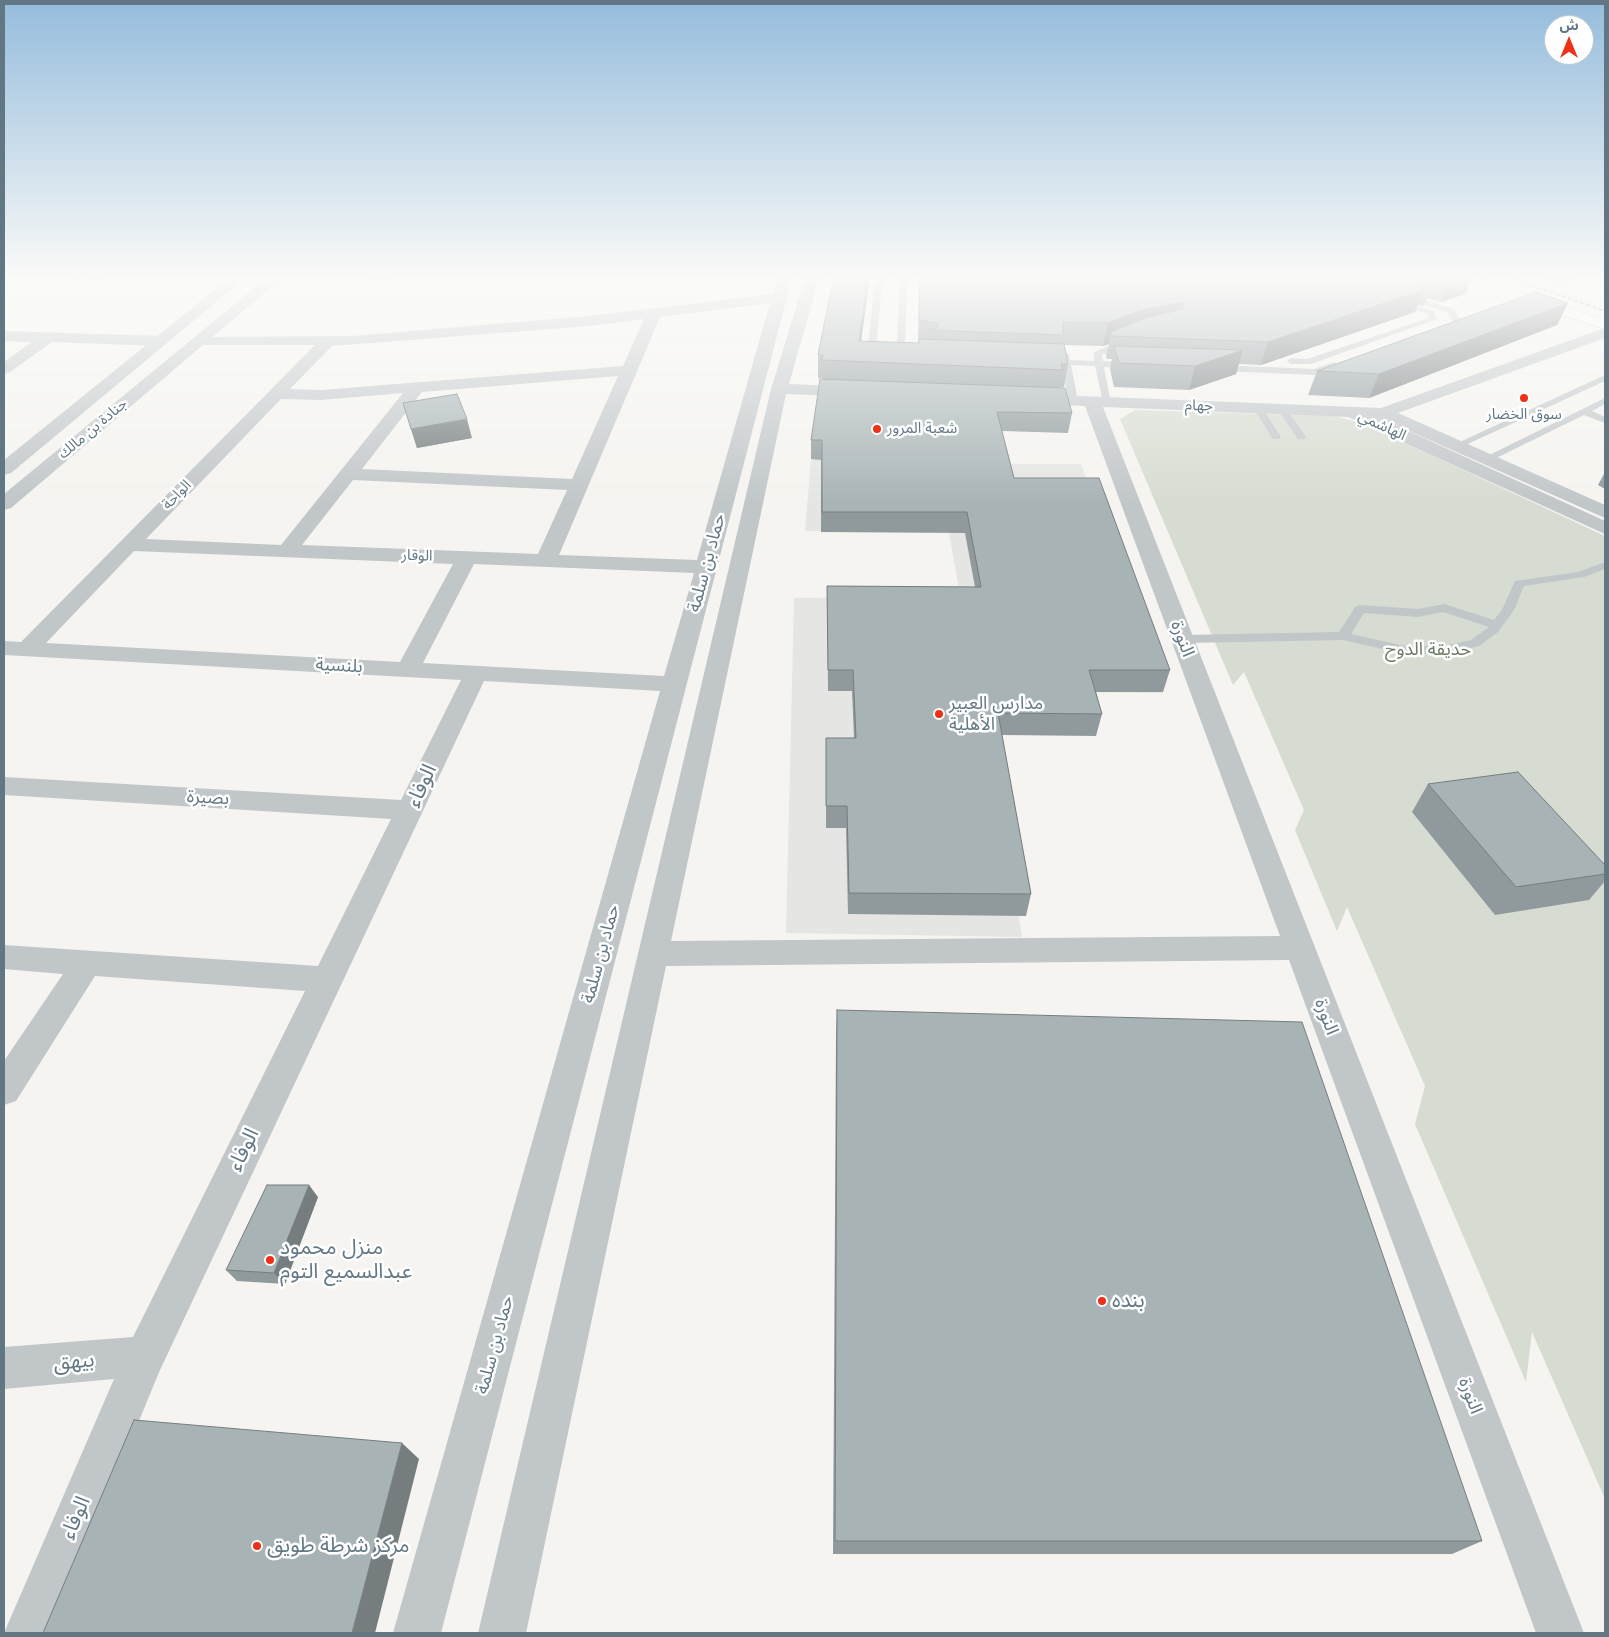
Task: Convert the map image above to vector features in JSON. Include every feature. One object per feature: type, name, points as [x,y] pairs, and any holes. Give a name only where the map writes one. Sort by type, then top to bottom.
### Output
[{"type":"street","points":[[4,369],[30,351]]},
{"type":"street","name":"جنادة بن مالك","points":[[4,469],[147,351]]},
{"type":"street","name":"جنادة بن مالك","points":[[4,504],[186,351]]},
{"type":"street","name":"الواحة","points":[[27,649],[317,351]]},
{"type":"street","points":[[546,561],[637,351]]},
{"type":"street","name":"حماد بن سلمة","points":[[417,1633],[764,351]]},
{"type":"street","name":"حماد بن سلمة","points":[[502,1633],[779,389],[790,351]]},
{"type":"street","name":"جهام","points":[[1014,398],[1383,413],[1554,351]]},
{"type":"street","points":[[276,394],[321,395],[629,370]]},
{"type":"street","points":[[287,551],[416,387]]},
{"type":"street","points":[[779,389],[877,393]]},
{"type":"street","name":"النورة","points":[[1091,401],[1560,1633]]},
{"type":"street","name":"الهاشمي","points":[[1605,512],[1383,413],[1352,412],[1605,528]]},
{"type":"street","points":[[348,474],[579,485]]},
{"type":"street","name":"الوقار","points":[[129,544],[706,567]]},
{"type":"street","points":[[408,670],[468,558]]},
{"type":"street","name":"بلنسية","points":[[4,648],[674,684]]},
{"type":"street","name":"الوفاء","points":[[27,1633],[145,1356],[327,980],[412,810],[476,673]]},
{"type":"street","name":"بصيرة","points":[[4,786],[412,810]]},
{"type":"street","points":[[653,954],[1300,948]]},
{"type":"street","points":[[4,958],[327,980]]},
{"type":"street","points":[[4,1090],[87,963]]},
{"type":"street","name":"بيهق","points":[[4,1368],[145,1356]]},
{"type":"lane","points":[[879,351],[892,356]]},
{"type":"lane","points":[[1098,359],[1111,351]]},
{"type":"lane","points":[[1212,359],[1308,362],[1338,351]]},
{"type":"lane","points":[[1045,353],[1065,358],[1091,401]]},
{"type":"lane","points":[[1037,361],[1065,358],[1098,359],[1135,356]]},
{"type":"lane","points":[[912,357],[921,357]]},
{"type":"lane","points":[[1098,359],[1139,365]]},
{"type":"lane","points":[[1091,401],[1098,359]]},
{"type":"lane","points":[[1207,368],[1316,372],[1342,363]]},
{"type":"lane","points":[[1456,446],[1605,378]]},
{"type":"lane","points":[[1486,459],[1605,401]]},
{"type":"lane","points":[[1258,408],[1276,437]]},
{"type":"lane","points":[[1282,409],[1300,437]]},
{"type":"lane","points":[[1584,411],[1605,420]]},
{"type":"lane","points":[[1183,639],[1343,636],[1405,650],[1444,650],[1475,643],[1497,625],[1508,610],[1519,583],[1580,575],[1605,565]]},
{"type":"lane","points":[[1343,636],[1360,609],[1418,613],[1444,608],[1497,625]]},
{"type":"shaded area","name":"مدارس العبير الأهلية","points":[[811,459],[939,464],[1081,464],[1163,693],[1079,692],[990,735],[1022,937],[786,933],[794,598],[960,596],[949,532],[805,531]]},
{"type":"green space","name":"حديقة الدوح","points":[[1135,410],[1335,416],[1367,425],[1605,536],[1605,1499],[1532,1332],[1526,1382],[1415,1124],[1425,1086],[1347,907],[1337,931],[1295,830],[1304,810],[1244,672],[1233,685],[1120,419]]},
{"type":"building","points":[[819,351],[1065,351],[1068,364],[1061,364],[1063,370],[822,360],[823,355],[818,355]]},
{"type":"building","points":[[1116,351],[1239,351],[1195,366],[1119,363]]},
{"type":"building","points":[[1371,351],[1439,351],[1379,374],[1317,371]]},
{"type":"building","name":"مدارس العبير الأهلية","points":[[820,379],[1065,388],[1072,413],[997,412],[1014,478],[1099,478],[1170,670],[1089,670],[1102,714],[998,713],[1031,894],[849,893],[847,806],[826,806],[826,738],[856,738],[853,670],[828,670],[827,586],[981,587],[967,512],[822,512],[822,440],[811,440]]},
{"type":"building","points":[[457,394],[467,419],[411,429],[403,403]]},
{"type":"building","points":[[1518,772],[1605,865],[1605,874],[1516,887],[1428,784]]},
{"type":"building","name":"بنده","points":[[837,1010],[1302,1022],[1482,1541],[835,1541]]},
{"type":"building","points":[[267,1185],[309,1185],[274,1273],[226,1270]]},
{"type":"building","name":"مركز شرطة طويق","points":[[134,1420],[402,1443],[352,1633],[43,1633]]},
{"type":"place","name":"سوق الخضار","points":[[1524,398]]},
{"type":"place","name":"شعبة المرور","points":[[877,429]]},
{"type":"place","name":"مدارس العبير الأهلية","points":[[939,714]]},
{"type":"place","name":"منزل محمود عبدالسميع التوم","points":[[270,1260]]},
{"type":"place","name":"بنده","points":[[1102,1301]]},
{"type":"place","name":"مركز شرطة طويق","points":[[257,1546]]}]
